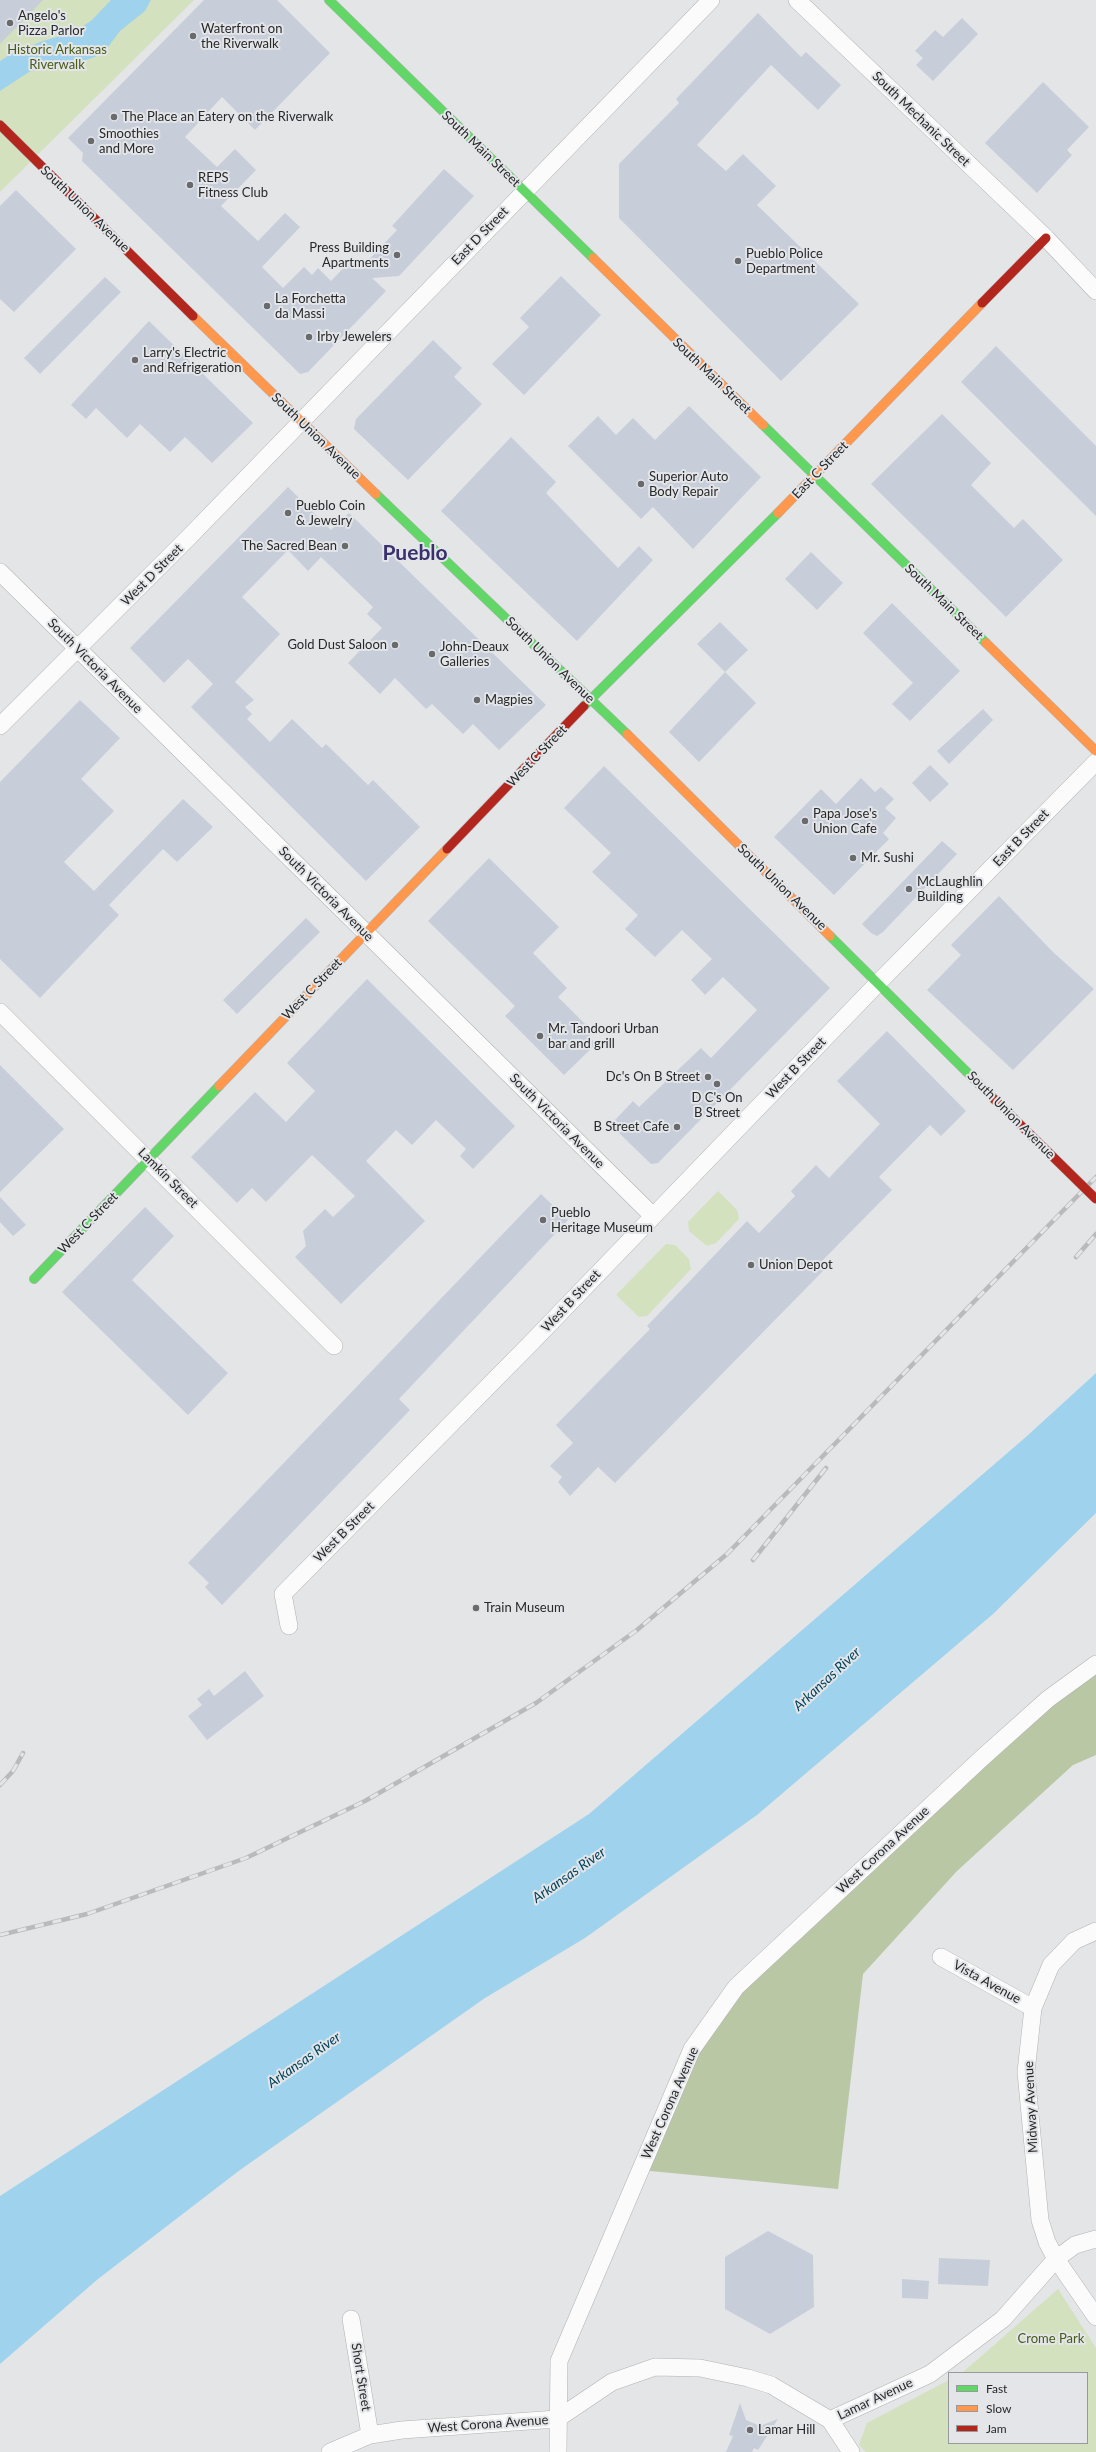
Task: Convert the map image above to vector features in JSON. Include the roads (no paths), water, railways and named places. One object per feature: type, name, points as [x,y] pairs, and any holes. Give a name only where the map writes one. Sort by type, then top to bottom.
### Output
[{"type":"street","name":"South Main Street","points":[[329,0],[1096,751]]},
{"type":"street","name":"East D Street","points":[[300,421],[711,0]]},
{"type":"street","name":"South Mechanic Street","points":[[797,0],[1046,238]]},
{"type":"street","name":"South Union Avenue","points":[[0,125],[300,421],[591,699],[879,982],[1096,1200]]},
{"type":"street","points":[[1046,238],[1096,291]]},
{"type":"street","name":"East C Street","points":[[591,699],[814,475],[1046,238]]},
{"type":"street","name":"West D Street","points":[[0,726],[78,649],[300,421]]},
{"type":"street","name":"South Victoria Avenue","points":[[0,572],[652,1215]]},
{"type":"street","name":"West C Street","points":[[34,1279],[591,699]]},
{"type":"street","name":"East B Street","points":[[879,982],[1096,762]]},
{"type":"street","name":"West B Street","points":[[289,1626],[283,1594],[532,1342],[652,1215],[879,982]]},
{"type":"street","name":"Lamkin Street","points":[[0,1012],[149,1159],[334,1346]]},
{"type":"street","name":"West Corona Avenue","points":[[330,2452],[370,2434],[402,2430],[557,2419],[559,2361],[692,2049],[736,1987],[982,1758],[1048,1699],[1096,1664]]},
{"type":"street","name":"Midway Avenue","points":[[1096,1931],[1074,1940],[1051,1965],[1033,2008],[1026,2072],[1040,2220],[1046,2242],[1096,2317]]},
{"type":"street","name":"Vista Avenue","points":[[941,1957],[1033,2008]]},
{"type":"street","name":"Lamar Avenue","points":[[557,2419],[612,2382],[655,2367],[663,2367],[700,2368],[748,2378],[771,2385],[830,2420],[930,2374],[1003,2319],[1056,2259],[1075,2245],[1096,2240]]},
{"type":"street","name":"Short Street","points":[[351,2319],[370,2434]]},
{"type":"street","points":[[557,2419],[558,2452]]},
{"type":"street","points":[[830,2420],[852,2452]]},
{"type":"water","points":[[111,0],[151,0],[145,11],[120,31],[105,51],[95,57],[77,63],[48,66],[29,72],[0,91],[0,61],[9,55],[40,42],[76,31],[92,20]]},
{"type":"water","name":"Arkansas River","points":[[1096,1373],[1096,1513],[993,1614],[757,1815],[585,1938],[485,1998],[240,2170],[98,2279],[0,2364],[0,2196],[589,1814],[1027,1436]]},
{"type":"railway","points":[[0,1935],[87,1914],[246,1858],[365,1801],[536,1703],[637,1630],[727,1554],[1096,1177]]},
{"type":"railway","points":[[1076,1257],[1096,1234]]},
{"type":"railway","points":[[753,1560],[826,1468]]},
{"type":"railway","points":[[0,1785],[13,1771],[23,1753]]},
{"type":"place","name":"Angelo's Pizza Parlor","points":[[10,23]]},
{"type":"place","name":"Waterfront on the Riverwalk","points":[[193,36]]},
{"type":"place","name":"The Place an Eatery on the Riverwalk","points":[[114,117]]},
{"type":"place","name":"Smoothies and More","points":[[91,141]]},
{"type":"place","name":"REPS Fitness Club","points":[[190,185]]},
{"type":"place","name":"Press Building Apartments","points":[[397,255]]},
{"type":"place","name":"Pueblo Police Department","points":[[738,261]]},
{"type":"place","name":"La Forchetta da Massi","points":[[267,306]]},
{"type":"place","name":"Irby Jewelers","points":[[309,337]]},
{"type":"place","name":"Larry's Electric and Refrigeration","points":[[135,360]]},
{"type":"place","name":"Superior Auto Body Repair","points":[[641,484]]},
{"type":"place","name":"Pueblo Coin & Jewelry","points":[[288,513]]},
{"type":"place","name":"The Sacred Bean","points":[[345,546]]},
{"type":"place","name":"Gold Dust Saloon","points":[[395,645]]},
{"type":"place","name":"John-Deaux Galleries","points":[[432,654]]},
{"type":"place","name":"Magpies","points":[[477,700]]},
{"type":"place","name":"Papa Jose's Union Cafe","points":[[805,821]]},
{"type":"place","name":"Mr. Sushi","points":[[853,858]]},
{"type":"place","name":"McLaughlin Building","points":[[909,889]]},
{"type":"place","name":"Mr. Tandoori Urban bar and grill","points":[[540,1036]]},
{"type":"place","name":"Dc's On B Street","points":[[708,1077]]},
{"type":"place","name":"D C's On B Street","points":[[717,1084]]},
{"type":"place","name":"B Street Cafe","points":[[677,1127]]},
{"type":"place","name":"Pueblo Heritage Museum","points":[[543,1220]]},
{"type":"place","name":"Union Depot","points":[[751,1265]]},
{"type":"place","name":"Train Museum","points":[[476,1608]]},
{"type":"place","name":"Lamar Hill","points":[[750,2430]]},
{"type":"district","name":"Pueblo","points":[[415,553]]},
{"type":"park label","name":"Historic Arkansas Riverwalk","points":[[57,58]]},
{"type":"park label","name":"Crome Park","points":[[1051,2339]]}]
